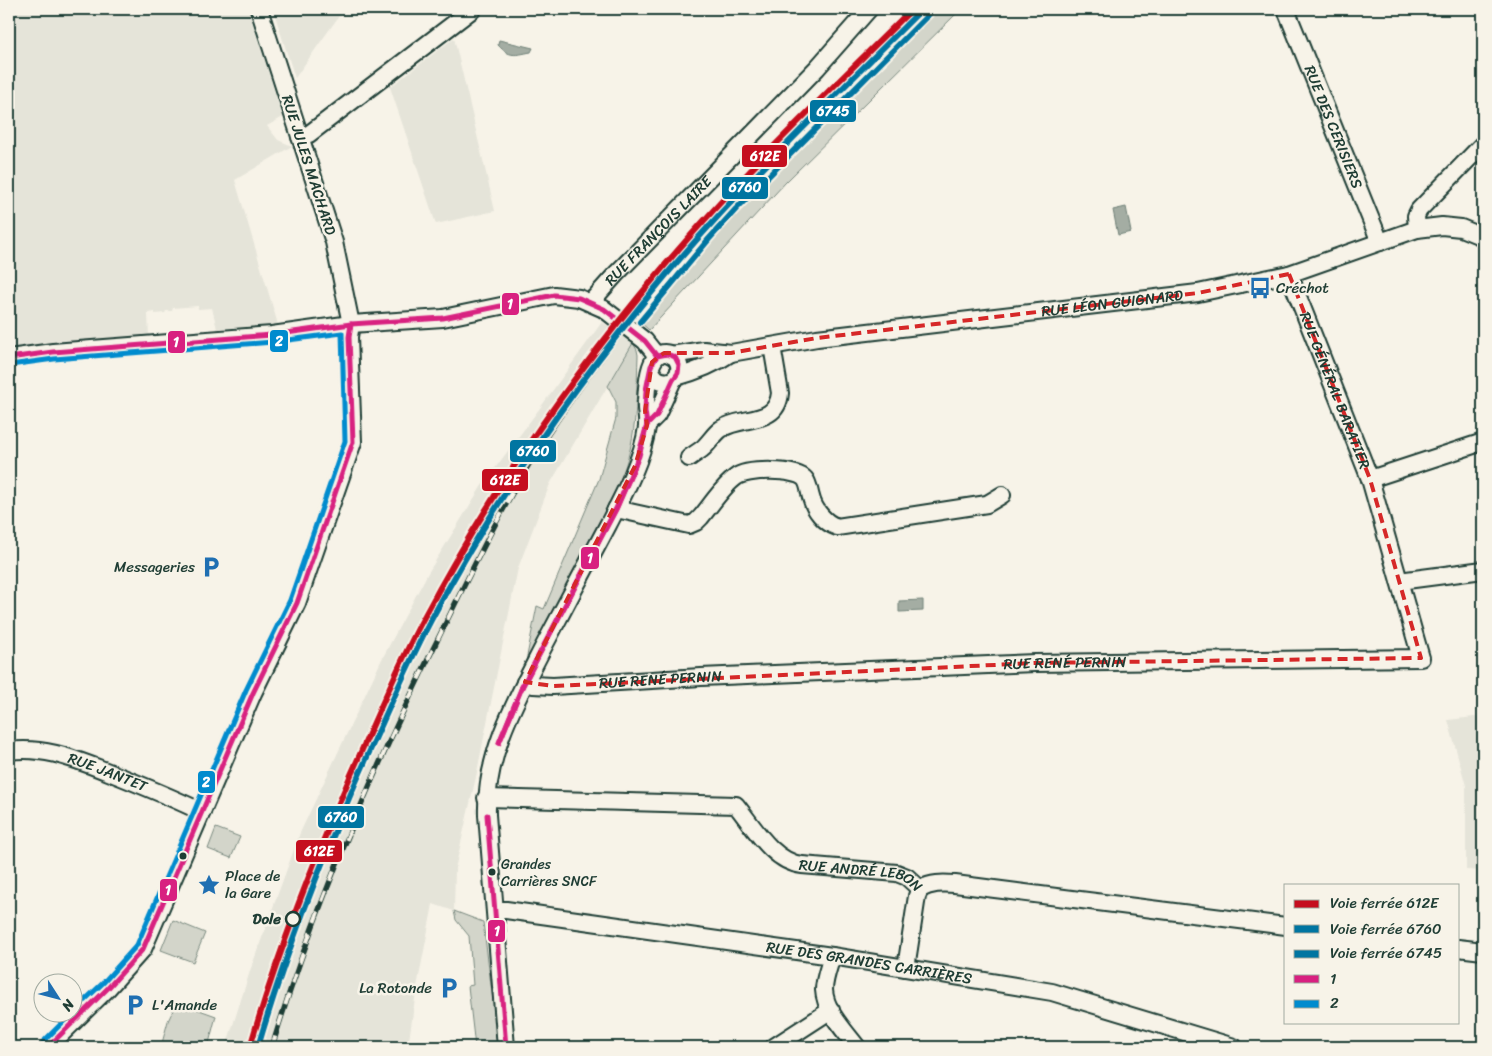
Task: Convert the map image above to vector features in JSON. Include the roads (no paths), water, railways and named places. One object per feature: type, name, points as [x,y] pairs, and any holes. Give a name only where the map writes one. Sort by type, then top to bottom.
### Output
[{"type":"street","name":"RUE JULES MACHARD","points":[[48,1047],[108,988],[143,949],[252,693],[297,603],[353,442],[349,336],[351,324],[334,242],[259,9]]},
{"type":"street","points":[[300,138],[309,134],[473,9]]},
{"type":"street","name":"RUE FRANÇOIS LAIRE","points":[[598,306],[616,274],[818,68],[868,9]]},
{"type":"street","name":"RUE DES CERISIERS","points":[[1287,12],[1380,242]]},
{"type":"street","points":[[1418,229],[1416,216],[1419,210],[1483,144]]},
{"type":"street","name":"RUE LÉON GUIGNARD","points":[[659,360],[704,350],[731,353],[826,337],[1198,293],[1289,274],[1418,229],[1442,226],[1461,228],[1483,237]]},
{"type":"street","name":"RUE GÉNÉRAL BARATIER","points":[[1289,274],[1370,479],[1483,442]]},
{"type":"street","points":[[9,358],[53,352],[272,335],[351,324],[443,318],[554,295],[579,298],[598,306],[645,341],[659,360],[655,378],[664,382],[674,378]]},
{"type":"street","points":[[689,458],[702,450],[721,429],[770,414],[776,408],[780,401],[780,393],[772,346]]},
{"type":"street","name":"RUE LÉON GUIGNARD","points":[[674,378],[721,360],[731,353]]},
{"type":"street","points":[[506,1047],[486,798],[490,772],[498,744],[525,682],[616,509],[635,466],[648,425],[657,415],[678,373],[679,365],[675,357],[659,360]]},
{"type":"street","points":[[648,425],[645,410],[659,360]]},
{"type":"street","points":[[616,509],[689,525],[701,518],[737,476],[746,473],[788,471],[797,473],[805,478],[809,486],[811,499],[820,515],[829,524],[837,527],[987,504],[1002,495]]},
{"type":"street","name":"RUE RENÉ PERNIN","points":[[525,682],[532,685],[553,686],[701,677],[1035,663],[1421,658],[1370,479]]},
{"type":"street","points":[[1399,581],[1483,570]]},
{"type":"street","name":"RUE JANTET","points":[[9,751],[28,749],[58,754],[130,780],[202,812]]},
{"type":"street","name":"RUE ANDRÉ LEBON","points":[[486,798],[736,805],[770,847],[789,862],[802,865],[897,873],[907,877],[920,889],[938,882],[1284,926]]},
{"type":"street","points":[[906,968],[917,896],[920,889]]},
{"type":"street","name":"RUE DES GRANDES CARRIÈRES","points":[[495,910],[832,956],[1052,992],[1234,1047]]},
{"type":"street","points":[[1460,948],[1483,951]]},
{"type":"street","points":[[832,956],[824,991],[831,1010],[857,1047]]},
{"type":"street","points":[[774,1047],[831,1010]]},
{"type":"railway","points":[[272,1047],[306,945],[345,844],[410,696],[470,574],[535,454],[583,384],[634,317]]},
{"type":"rail line","name":"612E","points":[[250,1047],[283,944],[336,810],[386,696],[404,656],[449,571],[504,482],[563,395],[660,271],[720,203],[783,137],[912,9]]},
{"type":"rail line","name":"6760","points":[[258,1047],[290,947],[315,881],[392,701],[431,620],[456,574],[510,485],[601,356],[666,275],[757,174],[917,14]]},
{"type":"rail line","name":"6745","points":[[640,322],[736,209],[929,14]]},
{"type":"place","name":"Créchot","points":[[1260,288]]},
{"type":"place","name":"Messageries","points":[[211,567]]},
{"type":"place","name":"Grandes Carrières SNCF","points":[[492,872]]},
{"type":"place","name":"Place de la Gare","points":[[209,885]]},
{"type":"place","name":"Dole","points":[[293,919]]},
{"type":"place","name":"La Rotonde","points":[[449,988]]},
{"type":"place","name":"L'Amande","points":[[135,1005]]}]
